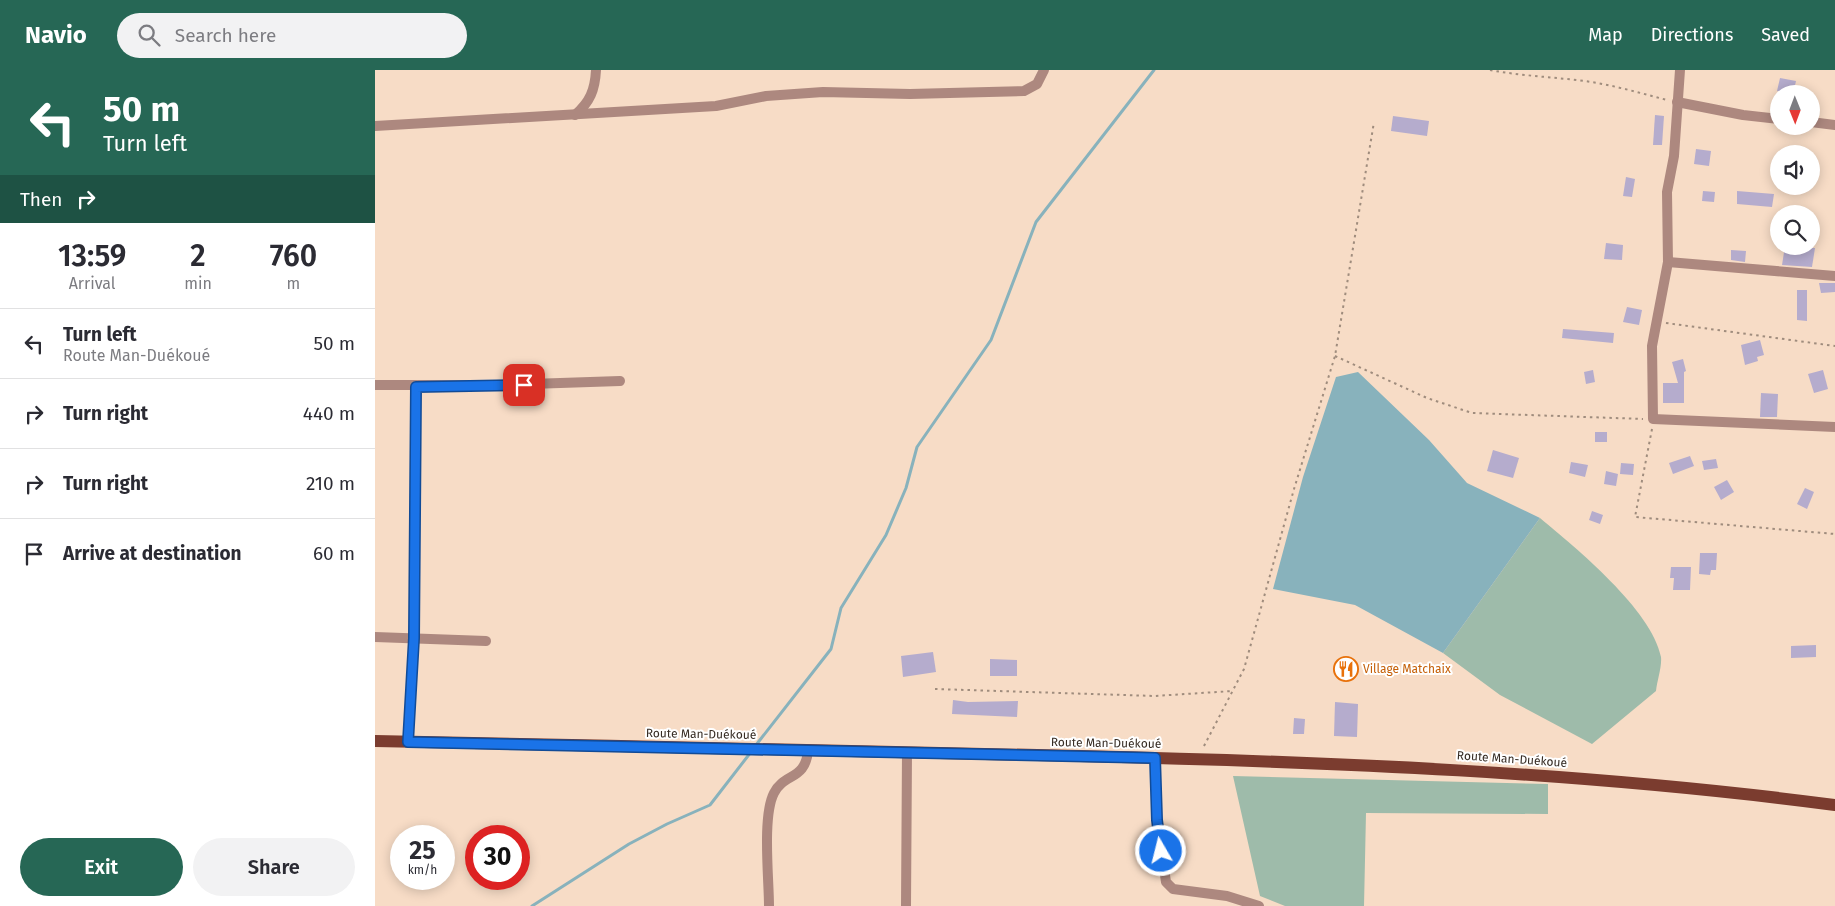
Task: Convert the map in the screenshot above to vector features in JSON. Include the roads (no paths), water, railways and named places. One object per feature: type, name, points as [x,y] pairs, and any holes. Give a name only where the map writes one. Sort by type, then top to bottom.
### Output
[{"type":"main road","name":"Route Man-Duékoué","points":[[375,741],[1198,759],[1461,769],[1701,788],[1835,805]]},
{"type":"street","points":[[575,115],[587,104],[592,93],[595,70]]},
{"type":"street","points":[[375,126],[717,106],[766,96],[823,92],[910,94],[1024,91],[1037,84],[1044,70]]},
{"type":"street","points":[[1681,70],[1674,156],[1667,192],[1668,262],[1652,346],[1653,420],[1835,428]]},
{"type":"street","points":[[1677,102],[1743,115],[1770,118]]},
{"type":"street","points":[[1820,123],[1835,125]]},
{"type":"street","points":[[1668,262],[1835,276]]},
{"type":"street","points":[[375,385],[416,387],[620,381]]},
{"type":"street","points":[[408,742],[414,638],[416,387]]},
{"type":"street","points":[[375,637],[486,641]]},
{"type":"street","points":[[769,906],[769,808],[777,789],[804,767],[808,750]]},
{"type":"street","points":[[906,906],[907,752]]},
{"type":"street","points":[[1155,758],[1157,820],[1166,882],[1173,889],[1227,896],[1259,906]]},
{"type":"water","points":[[1358,372],[1429,440],[1467,483],[1540,518],[1443,653],[1355,605],[1273,589],[1303,477],[1336,377]]},
{"type":"waterway","points":[[756,745],[831,649],[841,608],[886,535],[906,488],[917,447],[991,340],[1036,222],[1154,70]]},
{"type":"waterway","points":[[532,906],[629,844],[667,824],[710,805],[751,752]]},
{"type":"place","name":"Village Matchaix","points":[[1346,669]]}]
